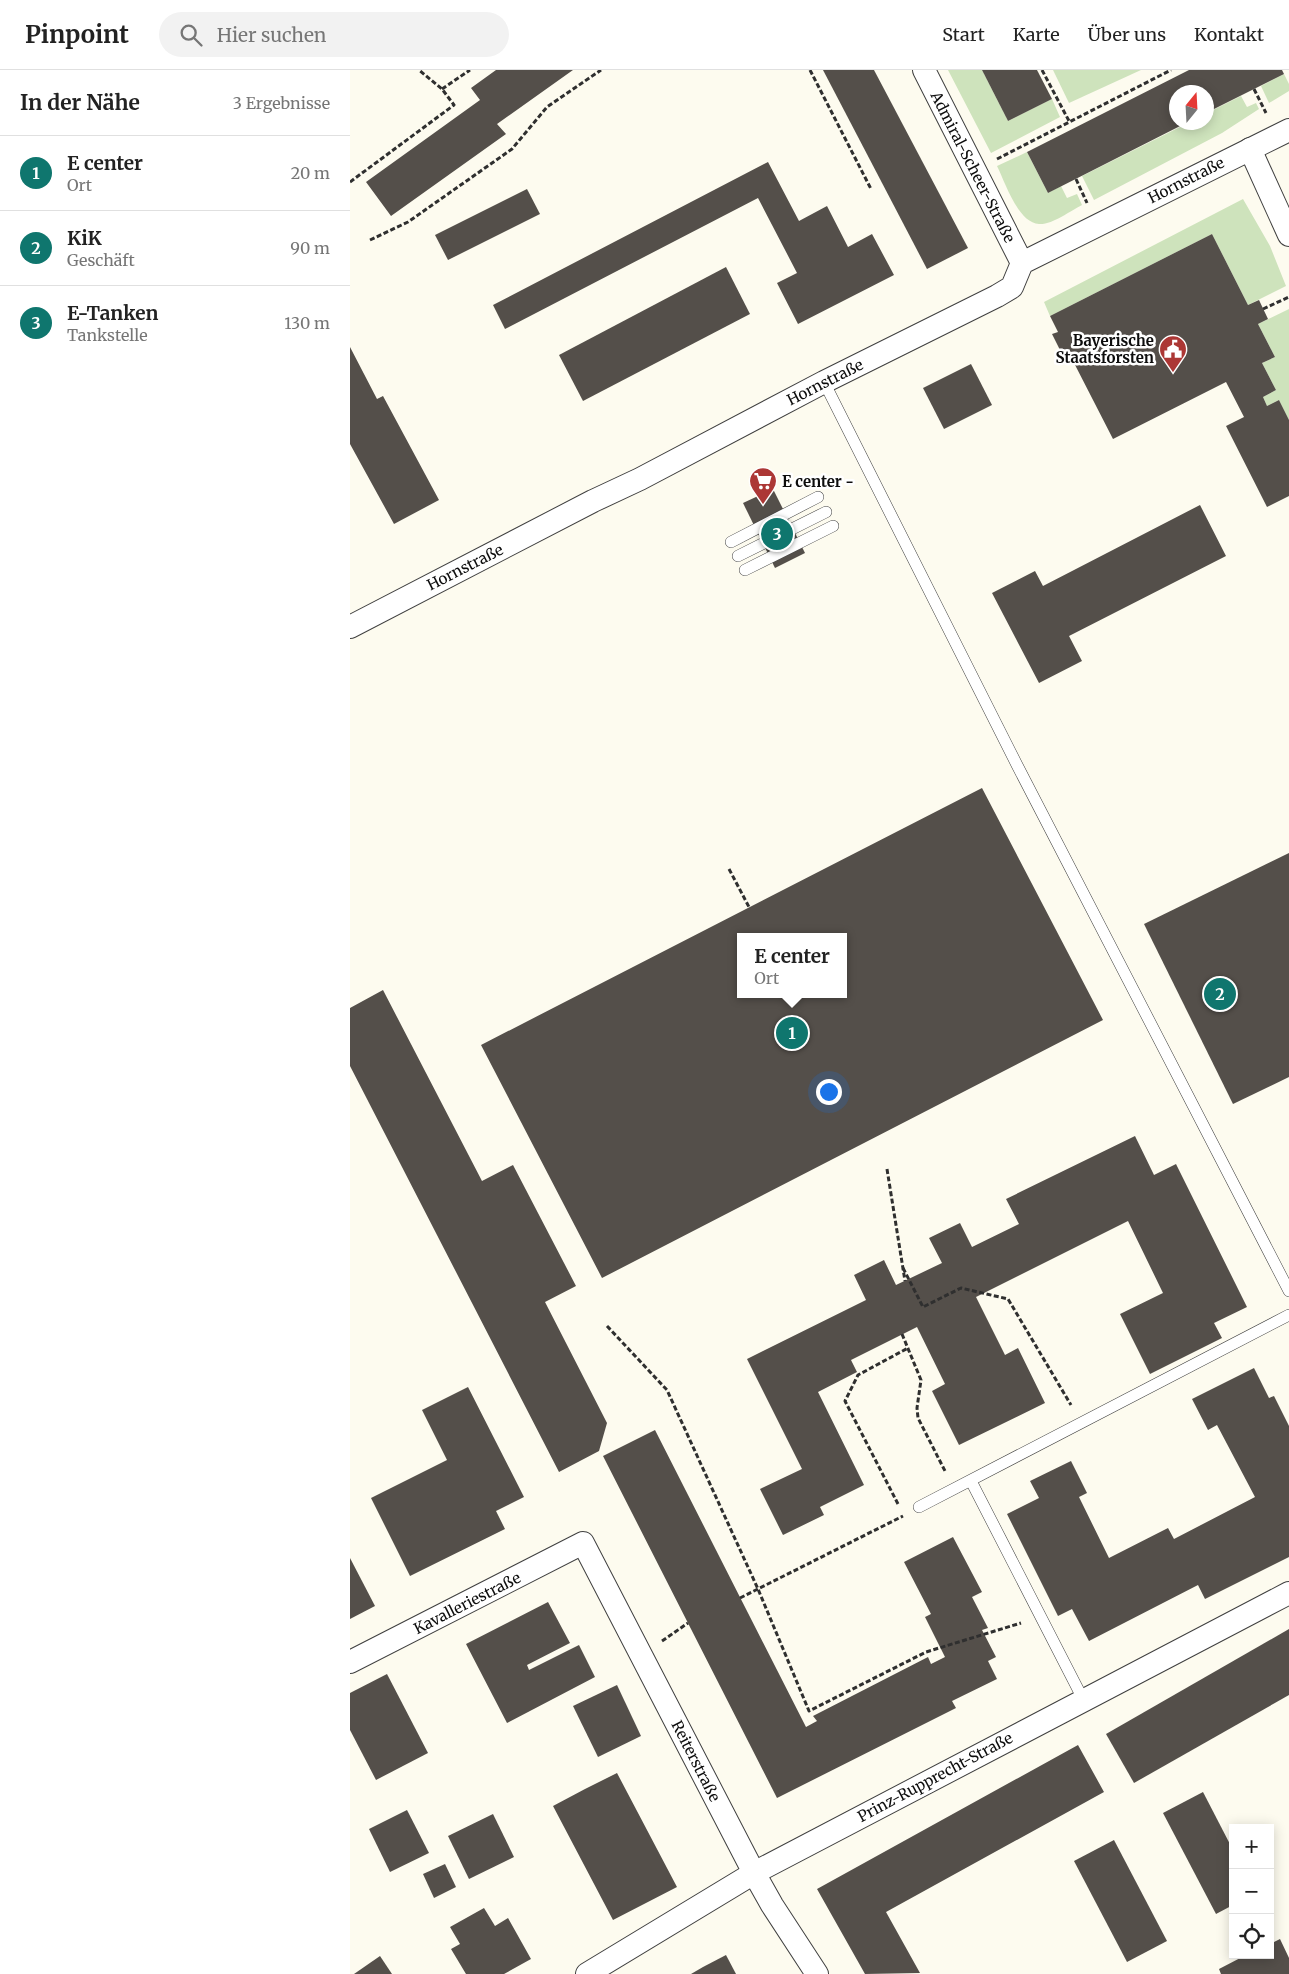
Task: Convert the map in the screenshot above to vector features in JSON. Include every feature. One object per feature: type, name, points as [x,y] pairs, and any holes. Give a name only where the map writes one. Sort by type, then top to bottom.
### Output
[{"type":"street","name":"Admiral-Scheer-Straße","points":[[924,70],[1022,263]]},
{"type":"street","name":"Hornstraße","points":[[350,627],[593,501],[640,479],[824,382],[1012,288],[1022,263],[1289,130]]},
{"type":"street","points":[[1250,149],[1289,235]]},
{"type":"street","name":"Kavalleriestraße","points":[[350,1662],[583,1543]]},
{"type":"street","name":"Reiterstraße","points":[[583,1543],[754,1873],[772,1905],[817,1974]]},
{"type":"street","name":"Prinz-Rupprecht-Straße","points":[[587,1974],[754,1873],[1083,1699],[1289,1593]]},
{"type":"lane","points":[[824,382],[1018,765],[1289,1291]]},
{"type":"lane","points":[[731,542],[818,497]]},
{"type":"lane","points":[[738,556],[826,512]]},
{"type":"lane","points":[[745,570],[833,526]]},
{"type":"lane","points":[[919,1508],[1289,1316]]},
{"type":"lane","points":[[971,1481],[1083,1699]]},
{"type":"path","points":[[350,182],[454,105],[442,90],[419,70]]},
{"type":"path","points":[[442,90],[470,70]]},
{"type":"path","points":[[370,240],[408,222],[512,149],[547,107],[601,70]]},
{"type":"path","points":[[810,70],[872,189]]},
{"type":"path","points":[[1042,70],[1069,122]]},
{"type":"path","points":[[974,171],[1171,70]]},
{"type":"path","points":[[1263,309],[1289,296]]},
{"type":"path","points":[[729,868],[749,907]]},
{"type":"path","points":[[887,1169],[905,1281]]},
{"type":"path","points":[[903,1268],[923,1307],[961,1288],[1008,1299],[1082,1423]]},
{"type":"path","points":[[607,1326],[667,1390],[758,1589],[809,1711],[926,1652],[1041,1617]]},
{"type":"path","points":[[902,1334],[921,1380],[917,1408],[918,1418],[954,1490]]},
{"type":"path","points":[[904,1516],[845,1401],[858,1375],[908,1348]]},
{"type":"path","points":[[740,1598],[919,1508]]},
{"type":"green space","points":[[948,70],[982,70],[1008,121],[1052,99],[1060,117],[991,153]]},
{"type":"green space","points":[[1053,70],[1141,70],[1069,103]]},
{"type":"green space","points":[[1284,74],[1289,84],[1289,91],[1269,103],[1261,86]]},
{"type":"green space","points":[[1241,96],[1247,107],[1256,103],[1259,109],[1222,133],[1094,200],[1082,176],[1174,130],[1214,130],[1214,110]]},
{"type":"green space","points":[[1027,152],[1048,193],[1061,186],[1067,198],[1077,194],[1082,205],[1044,224],[1031,222],[1025,217],[1013,201],[997,166]]},
{"type":"green space","points":[[1243,199],[1270,246],[1286,286],[1248,305],[1212,234],[1050,316],[1044,302]]},
{"type":"green space","points":[[1289,309],[1289,420],[1279,400],[1267,406],[1263,397],[1276,390],[1262,363],[1275,357],[1258,324]]},
{"type":"building","points":[[496,70],[573,70],[497,124],[506,134],[391,216],[366,182],[480,100],[471,88]]},
{"type":"building","points":[[823,70],[874,70],[968,248],[927,269]]},
{"type":"building","points":[[982,70],[1037,70],[1052,99],[1008,121]]},
{"type":"building","points":[[1189,70],[1282,70],[1284,74],[1214,109],[1214,85],[1169,85],[1169,130],[1172,130],[1048,193],[1027,152]]},
{"type":"building","points":[[768,162],[799,221],[827,206],[848,247],[872,234],[894,275],[798,324],[777,283],[797,273],[758,198],[505,329],[493,305]]},
{"type":"building","points":[[527,189],[540,214],[448,260],[435,235]]},
{"type":"building","name":"Bayerische Staatsforsten","points":[[1212,234],[1248,305],[1259,300],[1268,319],[1258,324],[1275,357],[1262,363],[1276,390],[1263,397],[1267,406],[1279,400],[1289,420],[1289,496],[1267,507],[1226,426],[1244,417],[1226,382],[1113,439],[1073,361],[1067,364],[1052,334],[1058,332],[1050,316]]},
{"type":"building","points":[[726,267],[750,314],[583,401],[559,355]]},
{"type":"building","points":[[350,347],[377,399],[383,396],[439,500],[394,524],[350,444]]},
{"type":"building","points":[[971,364],[992,405],[944,429],[923,388]]},
{"type":"building","points":[[773,489],[805,553],[775,568],[743,503]]},
{"type":"building","points":[[1200,505],[1226,556],[1069,636],[1082,661],[1039,683],[992,593],[1035,571],[1043,586]]},
{"type":"building","points":[[982,788],[1103,1020],[602,1278],[481,1045]]},
{"type":"building","points":[[1289,853],[1289,1077],[1233,1104],[1144,924]]},
{"type":"building","points":[[383,990],[482,1181],[513,1165],[576,1286],[545,1302],[607,1423],[599,1451],[559,1472],[350,1066],[350,1008]]},
{"type":"building","points":[[1135,1136],[1154,1175],[1176,1164],[1247,1307],[1214,1323],[1222,1338],[1150,1374],[1120,1314],[1163,1293],[1128,1221],[976,1297],[1005,1355],[1018,1348],[1045,1403],[959,1445],[932,1391],[945,1384],[917,1327],[851,1360],[857,1372],[818,1392],[864,1485],[820,1507],[824,1515],[783,1535],[760,1489],[802,1469],[747,1359],[866,1300],[854,1275],[884,1260],[896,1285],[942,1263],[929,1238],[960,1223],[972,1247],[1019,1224],[1006,1199]]},
{"type":"building","points":[[1254,1368],[1269,1398],[1274,1396],[1289,1426],[1289,1557],[1205,1599],[1198,1585],[1089,1641],[1072,1609],[1058,1616],[1007,1514],[1039,1498],[1030,1481],[1071,1461],[1087,1493],[1079,1497],[1109,1558],[1168,1528],[1174,1539],[1255,1497],[1217,1425],[1208,1430],[1192,1399]]},
{"type":"building","points":[[468,1387],[524,1497],[496,1511],[505,1529],[410,1576],[371,1498],[447,1460],[422,1410]]},
{"type":"building","points":[[655,1430],[806,1727],[817,1721],[813,1716],[928,1657],[931,1664],[945,1657],[925,1617],[931,1614],[904,1562],[953,1537],[982,1592],[972,1597],[988,1628],[982,1630],[996,1657],[988,1661],[997,1679],[952,1701],[956,1708],[777,1798],[603,1456]]},
{"type":"building","points":[[350,1558],[375,1606],[350,1619]]},
{"type":"building","points":[[548,1602],[570,1643],[527,1665],[529,1670],[579,1645],[595,1677],[507,1723],[466,1644]]},
{"type":"building","points":[[1289,1629],[1289,1695],[1134,1783],[1106,1734]]},
{"type":"building","points":[[387,1674],[428,1753],[376,1780],[350,1730],[350,1693]]},
{"type":"building","points":[[617,1685],[641,1736],[598,1757],[573,1706]]},
{"type":"building","points":[[1078,1745],[1104,1792],[886,1912],[920,1973],[865,1974],[817,1889]]},
{"type":"building","points":[[617,1773],[677,1887],[613,1920],[553,1806]]},
{"type":"building","points":[[1203,1792],[1229,1842],[1229,1907],[1216,1914],[1163,1813]]},
{"type":"building","points":[[407,1810],[429,1853],[390,1872],[369,1829]]},
{"type":"building","points":[[493,1814],[514,1857],[469,1879],[448,1836]]},
{"type":"building","points":[[1114,1840],[1167,1941],[1127,1962],[1074,1861]]},
{"type":"building","points":[[445,1864],[456,1887],[434,1898],[423,1874]]},
{"type":"building","points":[[484,1908],[495,1926],[508,1918],[531,1959],[504,1974],[466,1974],[451,1949],[460,1944],[450,1927]]},
{"type":"building","points":[[1280,1939],[1289,1958],[1289,1974],[1221,1974],[1219,1969],[1238,1959],[1274,1959],[1274,1942]]},
{"type":"building","points":[[726,1955],[736,1974],[691,1974],[703,1967]]},
{"type":"building","points":[[380,1956],[392,1974],[354,1974]]},
{"type":"place","name":"Bayerische Staatsforsten","points":[[1173,373]]},
{"type":"place","name":"E center -","points":[[763,505]]},
{"type":"place","name":"E-Tanken","points":[[777,534]]},
{"type":"place","name":"KiK","points":[[1220,994]]},
{"type":"place","name":"E center","points":[[792,1033]]}]
